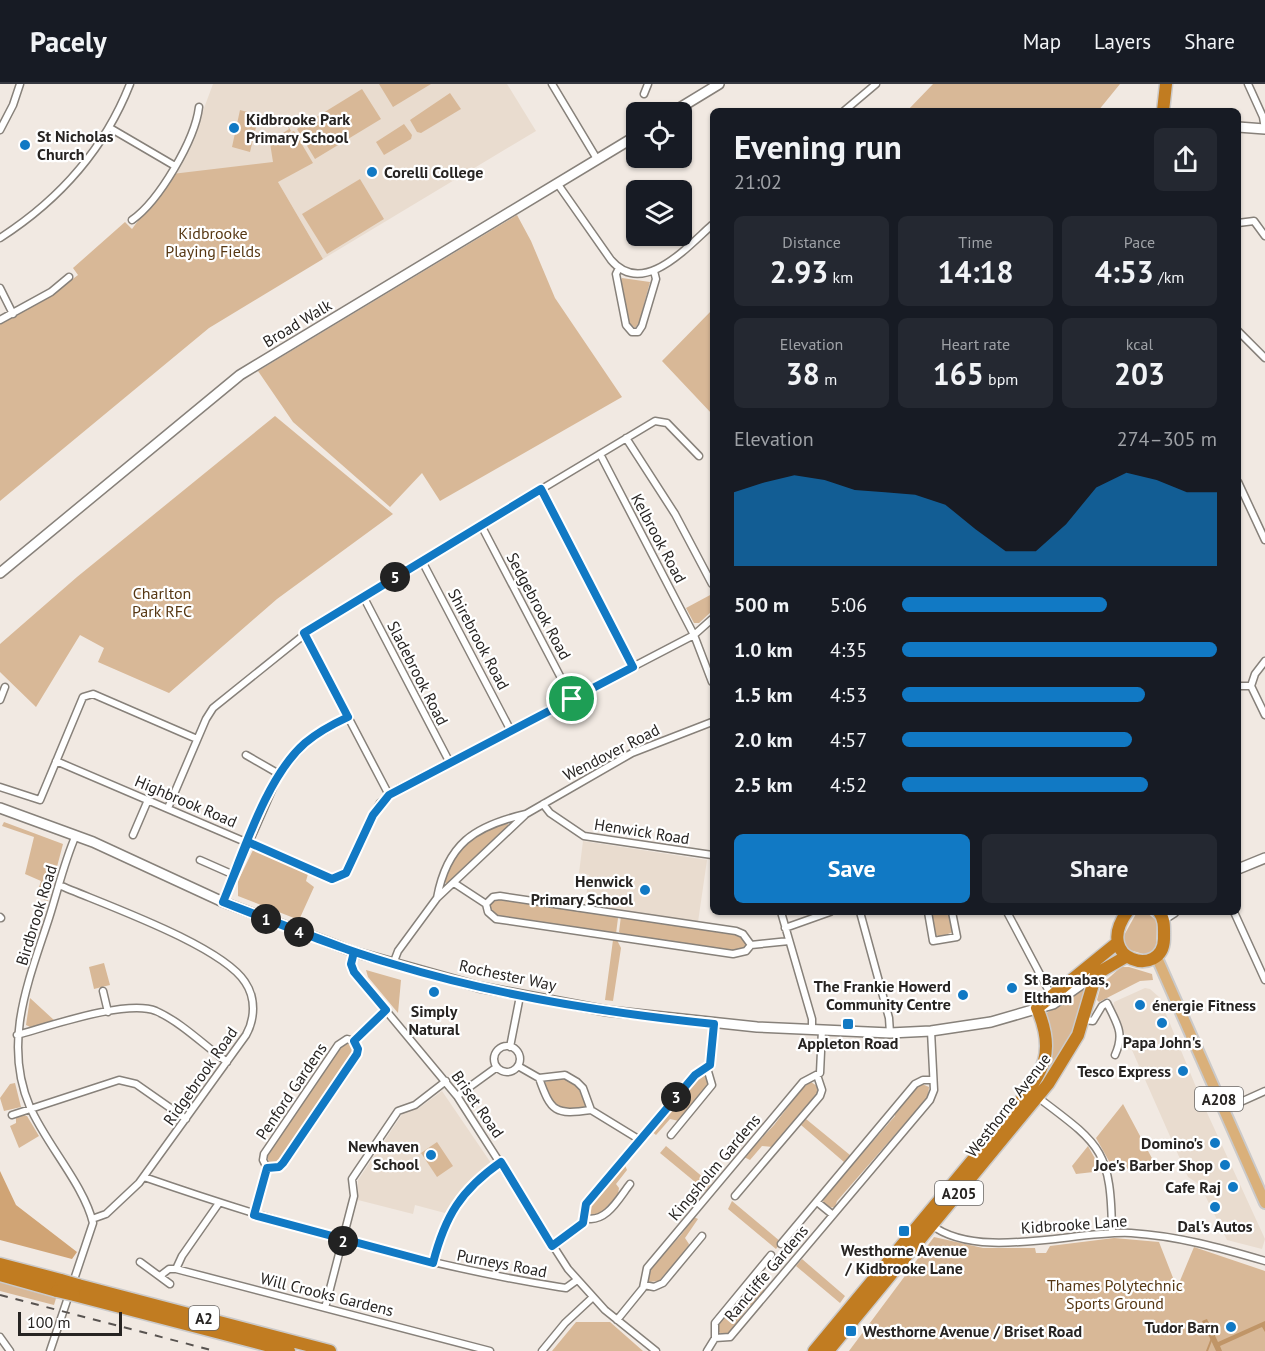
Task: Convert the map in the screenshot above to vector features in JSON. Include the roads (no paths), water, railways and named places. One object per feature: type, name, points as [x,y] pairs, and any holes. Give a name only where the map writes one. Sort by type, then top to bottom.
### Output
[{"type":"highway","points":[[1164,108],[1166,84]]},
{"type":"highway","points":[[1126,915],[1118,931],[1117,943],[1121,952],[1144,961],[1157,958],[1164,947],[1165,915]]},
{"type":"highway","name":"Rochester Way","points":[[1037,1008],[1051,994],[1117,943]]},
{"type":"highway","name":"Rochester Way","points":[[1095,974],[1127,956]]},
{"type":"highway","name":"Westhorne Avenue","points":[[814,1351],[927,1222],[1073,1045],[1084,1020],[1095,974]]},
{"type":"highway","name":"Westhorne Avenue","points":[[1033,1094],[1048,1046],[1047,1034],[1037,1008]]},
{"type":"highway","name":"Westhorne Avenue","points":[[828,1351],[927,1222]]},
{"type":"highway","name":"A2","points":[[0,1264],[59,1286]]},
{"type":"highway","name":"A2","points":[[0,1275],[59,1286],[330,1351]]},
{"type":"highway","name":"A2","points":[[76,1290],[289,1351]]},
{"type":"main road","name":"A208","points":[[1157,958],[1265,1203]]},
{"type":"street","points":[[0,130],[13,105],[20,84]]},
{"type":"street","points":[[0,238],[34,215],[62,190],[93,154],[110,128],[130,84]]},
{"type":"street","points":[[552,84],[597,159]]},
{"type":"street","points":[[686,102],[706,87],[719,84]]},
{"type":"street","points":[[848,108],[876,84]]},
{"type":"street","points":[[1241,127],[1265,129],[1263,117],[1248,84]]},
{"type":"street","points":[[644,94],[646,85]]},
{"type":"street","points":[[132,220],[147,207],[175,166],[192,134],[199,107]]},
{"type":"street","points":[[110,128],[175,166]]},
{"type":"street","name":"Broad Walk","points":[[0,573],[240,375],[626,142]]},
{"type":"street","points":[[557,183],[619,268],[633,273],[654,271],[671,261],[710,227]]},
{"type":"street","points":[[1241,223],[1254,222],[1265,236]]},
{"type":"street","points":[[619,268],[616,274],[626,325],[632,332],[638,332],[642,326],[656,279],[654,271]]},
{"type":"street","points":[[0,320],[51,292],[69,277]]},
{"type":"street","points":[[0,288],[13,314]]},
{"type":"street","points":[[1241,334],[1265,358]]},
{"type":"street","points":[[168,808],[206,719],[222,699],[304,633],[655,421],[661,420],[699,456]]},
{"type":"street","points":[[626,438],[675,514],[710,580]]},
{"type":"street","name":"Kelbrook Road","points":[[600,454],[694,635]]},
{"type":"street","points":[[1241,488],[1265,540]]},
{"type":"street","points":[[541,489],[633,667]]},
{"type":"street","name":"Sedgebrook Road","points":[[481,525],[572,699]]},
{"type":"street","name":"Shirebrook Road","points":[[422,561],[512,731]]},
{"type":"street","name":"Sladebrook Road","points":[[363,596],[450,763]]},
{"type":"street","points":[[304,633],[389,795],[694,635],[710,621]]},
{"type":"street","points":[[694,635],[710,677]]},
{"type":"street","points":[[1265,661],[1255,674],[1251,686],[1265,715]]},
{"type":"street","points":[[1241,686],[1251,686]]},
{"type":"street","points":[[0,700],[5,687]]},
{"type":"street","points":[[0,787],[40,800],[83,697],[87,694],[93,694],[197,739]]},
{"type":"street","points":[[223,902],[279,774],[306,742],[348,717]]},
{"type":"street","name":"Wendover Road","points":[[393,964],[398,951],[437,898],[526,814],[632,753],[710,723]]},
{"type":"street","points":[[246,755],[279,774]]},
{"type":"street","name":"Highbrook Road","points":[[56,760],[332,879],[339,878],[346,873],[373,815],[389,795]]},
{"type":"street","points":[[133,835],[148,800]]},
{"type":"street","name":"Henwick Road","points":[[543,804],[550,813],[584,836],[710,855]]},
{"type":"street","name":"Rochester Way","points":[[0,808],[76,836],[223,902],[354,952],[520,996],[607,1011],[714,1024],[890,1033],[931,1031],[991,1022],[1053,1004],[1095,974]]},
{"type":"street","name":"Wendover Road","points":[[437,898],[444,869],[450,857],[464,840],[508,818],[526,814]]},
{"type":"street","name":"Birdbrook Road","points":[[76,836],[24,996],[17,1035],[20,1073],[30,1109],[92,1219]]},
{"type":"street","points":[[1241,868],[1265,858]]},
{"type":"street","points":[[201,860],[234,875]]},
{"type":"street","points":[[454,883],[486,904],[490,916],[505,920],[733,954],[746,951],[751,945],[789,941]]},
{"type":"street","name":"Ridgebrook Road","points":[[59,885],[171,933],[210,954],[240,975],[250,994],[253,1015],[246,1035],[144,1177],[111,1211],[92,1219]]},
{"type":"street","points":[[486,904],[493,897],[500,896],[715,928],[743,934],[751,945]]},
{"type":"street","points":[[735,1196],[820,1096],[822,1090],[817,1075],[821,1069],[817,1030],[782,915]]},
{"type":"street","points":[[785,928],[822,915]]},
{"type":"street","points":[[861,915],[889,1018],[890,1033]]},
{"type":"street","points":[[929,915],[933,941],[957,936],[953,915]]},
{"type":"street","points":[[1009,915],[1051,994]]},
{"type":"street","points":[[1235,915],[1265,980]]},
{"type":"street","name":"Briset Road","points":[[354,952],[351,964],[354,972],[457,1095],[552,1246],[577,1280],[617,1320],[656,1351]]},
{"type":"street","points":[[103,991],[108,1011]]},
{"type":"street","points":[[510,1047],[520,996]]},
{"type":"street","points":[[1084,1020],[1094,1021],[1102,1006],[1107,1003],[1121,1033],[1121,1042],[1115,1055]]},
{"type":"street","points":[[17,1035],[108,1011],[136,1007],[159,1012],[227,1062]]},
{"type":"street","name":"Penford Gardens","points":[[354,1041],[386,1010]]},
{"type":"street","points":[[552,1246],[580,1225],[585,1218],[586,1204],[695,1075],[707,1068],[711,1062],[714,1024]]},
{"type":"street","name":"Rancliffe Gardens","points":[[715,1338],[730,1337],[930,1100],[933,1095],[931,1031]]},
{"type":"street","name":"Penford Gardens","points":[[254,1215],[267,1168],[263,1160],[264,1154],[338,1045],[347,1039],[354,1041],[358,1049],[357,1054],[283,1163],[279,1167],[267,1168]]},
{"type":"street","points":[[510,1047],[519,1054],[518,1066]]},
{"type":"street","points":[[510,1047],[498,1051],[495,1059],[497,1066],[508,1072],[518,1066]]},
{"type":"street","points":[[457,1095],[497,1066]]},
{"type":"street","points":[[518,1066],[539,1078],[565,1075],[577,1082],[583,1088],[591,1110]]},
{"type":"street","points":[[671,1135],[712,1085],[707,1068]]},
{"type":"street","name":"Kingsholm Gardens","points":[[617,1320],[644,1285],[647,1268],[803,1082],[817,1075]]},
{"type":"street","points":[[539,1078],[550,1105],[564,1113],[591,1110],[640,1140]]},
{"type":"street","points":[[12,1115],[119,1080],[136,1084],[186,1119]]},
{"type":"street","name":"Rancliffe Gardens","points":[[781,1244],[915,1084],[923,1080],[933,1080]]},
{"type":"street","points":[[325,1308],[354,1196],[352,1179],[398,1111],[415,1105],[446,1081]]},
{"type":"street","points":[[1223,1110],[1265,1092]]},
{"type":"street","points":[[1033,1094],[1080,1128],[1098,1150],[1110,1183],[1112,1233]]},
{"type":"street","points":[[433,1263],[444,1225],[454,1208],[475,1183],[501,1162]]},
{"type":"street","name":"Purneys Road","points":[[144,1177],[254,1215],[433,1263],[562,1288],[577,1280]]},
{"type":"street","points":[[585,1218],[594,1220],[603,1216],[630,1184]]},
{"type":"street","points":[[817,1202],[833,1215]]},
{"type":"street","points":[[160,1276],[169,1269],[176,1269],[182,1256],[219,1203]]},
{"type":"street","points":[[50,1351],[79,1261],[93,1228],[92,1219]]},
{"type":"street","name":"Kidbrooke Lane","points":[[927,1222],[953,1236],[1002,1242],[1112,1233],[1150,1235],[1196,1242],[1265,1261]]},
{"type":"street","points":[[644,1285],[654,1287],[663,1283],[702,1236]]},
{"type":"street","name":"Rancliffe Gardens","points":[[706,1351],[715,1338],[715,1323],[771,1256]]},
{"type":"street","points":[[140,1262],[171,1284]]},
{"type":"street","name":"Will Crooks Gardens","points":[[176,1269],[490,1351]]},
{"type":"street","points":[[542,1351],[565,1323],[593,1297]]},
{"type":"street","points":[[0,1337],[10,1351]]},
{"type":"waterway","points":[[1207,1351],[1212,1338]]},
{"type":"railway","points":[[0,1295],[215,1351]]},
{"type":"place","name":"Kidbrooke Park Primary School","points":[[234,128]]},
{"type":"place","name":"St Nicholas Church","points":[[25,145]]},
{"type":"place","name":"Corelli College","points":[[372,172]]},
{"type":"place","name":"Henwick Primary School","points":[[645,890]]},
{"type":"place","name":"St Barnabas, Eltham","points":[[1012,988]]},
{"type":"place","name":"Simply Natural","points":[[434,992]]},
{"type":"place","name":"The Frankie Howerd Community Centre","points":[[963,995]]},
{"type":"place","name":"énergie Fitness","points":[[1140,1005]]},
{"type":"place","name":"Papa John's","points":[[1162,1023]]},
{"type":"place","name":"Appleton Road","points":[[848,1024]]},
{"type":"place","name":"Tesco Express","points":[[1183,1071]]},
{"type":"place","name":"Domino's","points":[[1215,1143]]},
{"type":"place","name":"Newhaven School","points":[[431,1155]]},
{"type":"place","name":"Joe's Barber Shop","points":[[1225,1165]]},
{"type":"place","name":"Cafe Raj","points":[[1233,1187]]},
{"type":"place","name":"Dal's Autos","points":[[1215,1207]]},
{"type":"place","name":"Westhorne Avenue / Kidbrooke Lane","points":[[904,1231]]},
{"type":"place","name":"Tudor Barn","points":[[1231,1327]]},
{"type":"place","name":"Westhorne Avenue / Briset Road","points":[[851,1331]]},
{"type":"park label","name":"Kidbrooke Playing Fields","points":[[213,242]]},
{"type":"park label","name":"Charlton Park RFC","points":[[162,602]]},
{"type":"park label","name":"Thames Polytechnic Sports Ground","points":[[1115,1294]]}]
